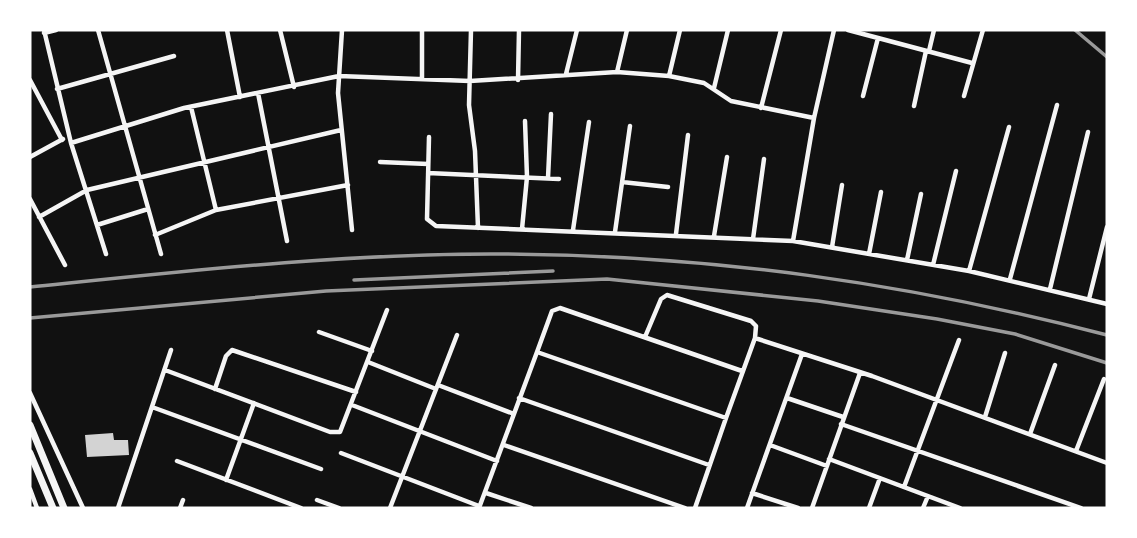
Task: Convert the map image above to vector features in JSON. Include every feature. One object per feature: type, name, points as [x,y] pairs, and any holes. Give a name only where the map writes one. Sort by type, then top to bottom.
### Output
[{"type":"main road","points":[[30,425],[64,508]]},
{"type":"main road","points":[[30,453],[53,508]]},
{"type":"street","points":[[56,30],[44,31],[69,136],[106,254]]},
{"type":"street","points":[[98,30],[161,254]]},
{"type":"street","points":[[227,30],[240,97]]},
{"type":"street","points":[[279,30],[294,87]]},
{"type":"street","points":[[342,30],[339,76],[341,130],[352,230]]},
{"type":"street","points":[[422,30],[422,78]]},
{"type":"street","points":[[471,30],[469,105],[478,228]]},
{"type":"street","points":[[518,80],[521,30]]},
{"type":"street","points":[[566,74],[577,30]]},
{"type":"street","points":[[617,72],[627,30]]},
{"type":"street","points":[[669,76],[680,30]]},
{"type":"street","points":[[714,88],[728,30]]},
{"type":"street","points":[[761,108],[781,30]]},
{"type":"street","points":[[793,241],[814,118],[834,30]]},
{"type":"street","points":[[848,30],[972,63]]},
{"type":"street","points":[[863,96],[884,30]]},
{"type":"street","points":[[914,106],[934,30]]},
{"type":"street","points":[[964,96],[983,30]]},
{"type":"street","points":[[57,89],[174,56]]},
{"type":"street","points":[[71,143],[191,107],[339,76],[470,81],[617,72],[669,76],[704,83],[731,101],[814,118]]},
{"type":"street","points":[[30,80],[62,139]]},
{"type":"street","points":[[258,93],[287,241]]},
{"type":"street","points":[[1010,279],[1057,105]]},
{"type":"street","points":[[191,107],[216,211]]},
{"type":"street","points":[[548,178],[551,114]]},
{"type":"street","points":[[522,229],[527,177],[525,121]]},
{"type":"street","points":[[573,230],[589,122]]},
{"type":"street","points":[[615,232],[630,126]]},
{"type":"street","points":[[970,271],[1009,127]]},
{"type":"street","points":[[39,217],[87,190],[268,145],[341,130]]},
{"type":"street","points":[[1050,289],[1088,132]]},
{"type":"street","points":[[676,234],[688,135]]},
{"type":"street","points":[[30,157],[69,136]]},
{"type":"street","points":[[429,137],[429,223],[436,226],[793,241],[1010,279],[1107,304]]},
{"type":"street","points":[[714,236],[727,157]]},
{"type":"street","points":[[752,239],[764,159]]},
{"type":"street","points":[[380,162],[429,164]]},
{"type":"street","points":[[933,265],[956,171]]},
{"type":"street","points":[[428,173],[559,179]]},
{"type":"street","points":[[622,182],[668,187]]},
{"type":"street","points":[[155,235],[216,211],[348,185]]},
{"type":"street","points":[[832,247],[842,185]]},
{"type":"street","points":[[869,254],[881,192]]},
{"type":"street","points":[[907,260],[921,194]]},
{"type":"street","points":[[30,199],[65,265]]},
{"type":"street","points":[[97,225],[148,209]]},
{"type":"street","points":[[1089,299],[1107,227]]},
{"type":"street","points":[[645,338],[661,299],[667,295],[751,321],[756,326],[755,338],[695,508]]},
{"type":"street","points":[[341,453],[479,507],[550,314],[556,308],[742,371]]},
{"type":"street","points":[[164,370],[336,432],[343,430],[387,310]]},
{"type":"street","points":[[319,332],[372,351]]},
{"type":"street","points":[[390,508],[457,335]]},
{"type":"street","points":[[755,338],[985,417],[1107,463]]},
{"type":"street","points":[[904,487],[958,340]]},
{"type":"street","points":[[118,508],[171,350]]},
{"type":"street","points":[[215,389],[226,356],[232,350],[356,392]]},
{"type":"street","points":[[537,352],[726,418]]},
{"type":"street","points":[[985,417],[1005,353]]},
{"type":"street","points":[[747,508],[802,354]]},
{"type":"street","points":[[368,362],[514,414]]},
{"type":"street","points":[[1030,434],[1055,365]]},
{"type":"street","points":[[812,508],[860,373]]},
{"type":"street","points":[[1076,451],[1104,379]]},
{"type":"street","points":[[30,393],[83,508]]},
{"type":"street","points":[[519,398],[709,465]]},
{"type":"street","points":[[787,398],[843,417]]},
{"type":"street","points":[[226,480],[254,403]]},
{"type":"street","points":[[352,405],[497,461]]},
{"type":"street","points":[[152,407],[321,469]]},
{"type":"street","points":[[841,424],[1081,508]]},
{"type":"street","points":[[504,445],[685,508]]},
{"type":"street","points":[[770,445],[827,466]]},
{"type":"street","points":[[829,459],[960,508]]},
{"type":"street","points":[[177,461],[301,508]]},
{"type":"street","points":[[869,508],[880,478]]},
{"type":"street","points":[[30,489],[37,508]]},
{"type":"street","points":[[486,493],[531,508]]},
{"type":"street","points":[[752,493],[798,508]]},
{"type":"street","points":[[923,508],[928,496]]},
{"type":"street","points":[[180,508],[183,500]]},
{"type":"street","points":[[317,500],[339,508]]},
{"type":"building","points":[[113,433],[114,440],[128,440],[129,455],[87,457],[85,435]]},
{"type":"railway","points":[[1075,30],[1107,57]]},
{"type":"railway","points":[[30,287],[207,269],[385,256],[580,256],[733,266],[808,275],[958,301],[1107,335]]},
{"type":"railway","points":[[354,280],[553,271]]},
{"type":"railway","points":[[30,318],[326,291],[607,279],[818,301],[937,319],[1015,334],[1107,363]]}]
